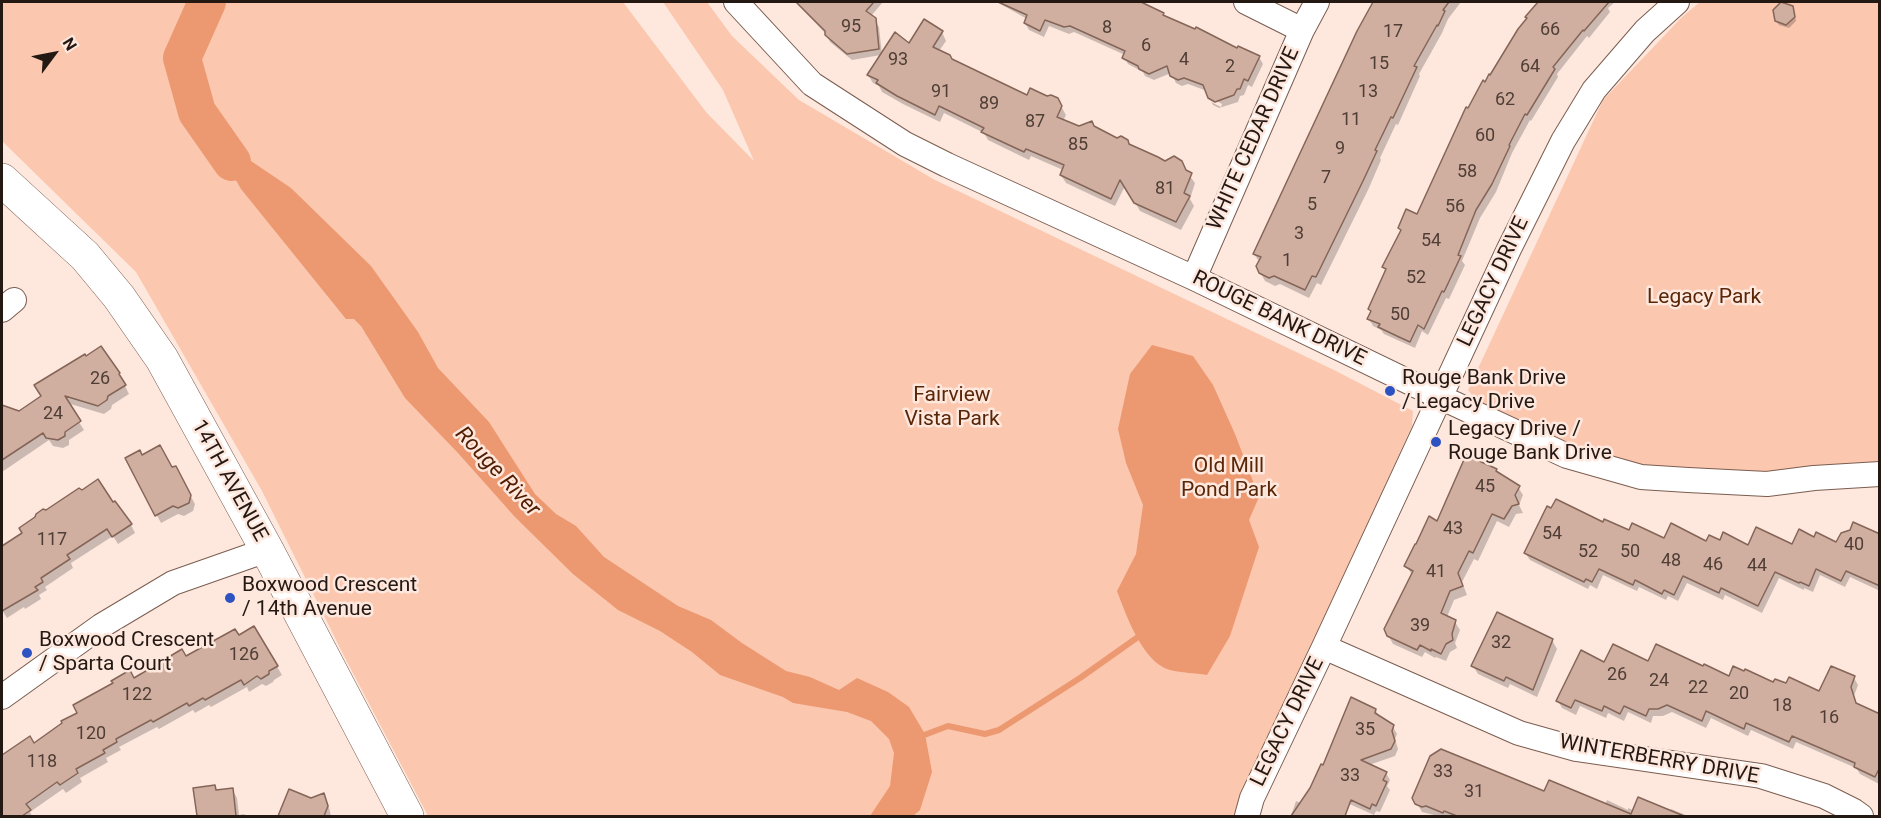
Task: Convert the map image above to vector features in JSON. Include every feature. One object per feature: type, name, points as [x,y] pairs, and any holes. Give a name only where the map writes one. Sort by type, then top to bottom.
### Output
[{"type":"main road","name":"14TH AVENUE","points":[[2,180],[85,256],[125,306],[162,359],[267,550],[407,816]]},
{"type":"street","name":"ROUGE BANK DRIVE","points":[[736,2],[812,84],[895,138],[947,165],[1194,278],[1567,456],[1641,477],[1767,484],[1814,478],[1880,474]]},
{"type":"street","points":[[1246,2],[1302,30]]},
{"type":"street","name":"WHITE CEDAR DRIVE","points":[[1194,278],[1302,30],[1317,2]]},
{"type":"street","name":"LEGACY DRIVE","points":[[1246,816],[1252,798],[1509,249],[1563,141],[1594,90],[1645,31],[1677,2]]},
{"type":"street","points":[[3,691],[101,626],[173,584],[267,550]]},
{"type":"street","name":"WINTERBERRY DRIVE","points":[[1324,647],[1519,733],[1576,749],[1761,776],[1824,796],[1861,816]]},
{"type":"green space","points":[[2,2],[623,2],[706,112],[754,161],[723,90],[663,2],[707,2],[732,36],[799,100],[935,180],[1334,370],[1413,411],[1412,426],[1234,816],[428,816],[344,656],[262,491],[136,272],[2,141]]},
{"type":"green space","name":"Legacy Park","points":[[1700,2],[1879,2],[1879,466],[1768,477],[1646,473],[1584,452],[1479,404],[1468,390],[1603,100],[1682,17]]},
{"type":"water","points":[[195,2],[214,2],[195,54],[196,84],[214,118],[245,157],[291,188],[371,266],[418,332],[438,368],[489,422],[535,494],[556,514],[576,526],[604,557],[678,606],[711,620],[786,671],[810,677],[839,690],[857,678],[888,692],[909,707],[925,734],[932,772],[920,810],[913,816],[870,816],[890,786],[894,753],[889,739],[871,721],[847,712],[793,703],[783,697],[720,675],[692,652],[660,631],[618,610],[573,574],[515,517],[405,398],[361,326],[354,319],[346,319],[241,189],[174,70],[182,36]]},
{"type":"water","points":[[1152,345],[1193,356],[1213,385],[1259,497],[1249,520],[1259,547],[1230,636],[1207,675],[1179,672],[1160,666],[1137,637],[1117,591],[1136,554],[1143,505],[1126,463],[1118,429],[1130,374]]},
{"type":"building","points":[[796,2],[874,2],[866,11],[876,18],[879,49],[847,54],[825,35],[825,31]]},
{"type":"building","points":[[998,2],[1141,2],[1164,13],[1163,15],[1260,56],[1248,81],[1244,79],[1240,89],[1237,89],[1234,95],[1215,102],[1208,98],[1203,85],[1170,76],[1167,66],[1149,74],[1122,58],[1125,51],[1070,26],[1064,27],[1045,20],[1040,31],[1024,23],[1027,15]]},
{"type":"building","points":[[1373,2],[1449,2],[1443,10],[1445,11],[1438,26],[1414,66],[1417,67],[1375,150],[1377,151],[1316,277],[1312,276],[1305,290],[1274,276],[1269,278],[1259,273],[1256,266],[1261,257],[1253,254],[1357,31]]},
{"type":"building","points":[[1538,2],[1609,2],[1553,67],[1555,69],[1527,115],[1525,114],[1492,184],[1476,210],[1458,255],[1461,256],[1444,292],[1442,291],[1424,329],[1418,325],[1410,342],[1378,327],[1380,324],[1367,319],[1371,311],[1368,309],[1386,269],[1382,267],[1401,230],[1398,228],[1406,209],[1417,214],[1466,107],[1468,108],[1483,80],[1485,82],[1490,75],[1527,18],[1525,17]]},
{"type":"building","points":[[1781,2],[1793,6],[1795,17],[1786,25],[1775,21],[1773,10]]},
{"type":"building","points":[[924,19],[943,31],[933,47],[950,55],[952,59],[1027,95],[1030,88],[1047,96],[1058,98],[1062,106],[1057,117],[1079,126],[1092,121],[1094,126],[1117,138],[1121,136],[1128,140],[1129,144],[1165,161],[1174,156],[1182,161],[1186,170],[1192,173],[1184,193],[1190,196],[1176,222],[1134,203],[1120,180],[1111,199],[1060,175],[1064,165],[1026,149],[1024,152],[981,132],[984,128],[939,106],[935,115],[876,83],[878,80],[867,75],[895,32],[909,43]]},
{"type":"building","points":[[101,346],[126,385],[108,396],[107,400],[98,406],[65,396],[81,421],[58,440],[46,438],[43,433],[2,460],[2,405],[19,411],[41,396],[34,385]]},
{"type":"building","points":[[160,445],[172,467],[176,466],[191,495],[189,503],[178,508],[173,506],[155,516],[125,458],[140,450],[142,455]]},
{"type":"building","points":[[1466,455],[1497,469],[1496,471],[1520,486],[1515,495],[1519,504],[1512,506],[1504,519],[1492,514],[1473,553],[1469,551],[1458,573],[1463,586],[1450,591],[1441,613],[1456,620],[1452,634],[1453,640],[1446,644],[1441,654],[1420,645],[1417,650],[1387,636],[1384,629],[1413,571],[1404,566],[1429,516],[1437,521]]},
{"type":"building","points":[[98,479],[113,502],[115,501],[132,524],[112,537],[107,529],[67,555],[70,559],[41,578],[43,582],[35,587],[38,590],[2,611],[2,546],[22,533],[19,528],[43,509],[46,510],[79,488],[82,490]]},
{"type":"building","points":[[1556,499],[1603,522],[1604,519],[1629,530],[1632,523],[1664,538],[1671,523],[1706,541],[1709,535],[1720,540],[1723,532],[1748,545],[1756,527],[1792,544],[1799,529],[1814,537],[1816,532],[1836,542],[1841,533],[1850,530],[1853,522],[1880,534],[1880,586],[1846,571],[1841,581],[1816,569],[1809,586],[1775,572],[1758,606],[1721,588],[1719,593],[1683,576],[1674,595],[1664,590],[1662,594],[1635,580],[1633,585],[1599,569],[1592,582],[1586,579],[1584,582],[1524,553],[1547,506],[1551,508]]},
{"type":"building","points":[[1497,612],[1553,639],[1533,690],[1506,677],[1504,681],[1471,666]]},
{"type":"building","points":[[254,626],[278,666],[269,671],[269,674],[261,679],[257,676],[244,685],[241,680],[205,700],[203,698],[189,706],[187,703],[153,722],[151,720],[116,739],[117,742],[103,750],[105,753],[76,769],[78,773],[60,785],[57,782],[26,804],[31,810],[22,816],[2,816],[2,755],[30,736],[34,743],[62,723],[61,721],[77,713],[73,705],[113,683],[111,681],[130,670],[134,678],[182,649],[186,656],[235,629],[239,635]]},
{"type":"building","points":[[1613,644],[1648,661],[1656,644],[1729,676],[1733,666],[1773,682],[1775,679],[1786,683],[1789,677],[1819,691],[1831,666],[1855,676],[1851,687],[1856,703],[1880,714],[1880,767],[1875,777],[1854,767],[1855,763],[1792,736],[1789,742],[1746,723],[1744,729],[1706,711],[1702,721],[1667,705],[1658,709],[1649,709],[1646,716],[1624,706],[1620,714],[1604,706],[1602,711],[1575,700],[1571,708],[1556,701],[1581,650],[1604,662]]},
{"type":"building","points":[[1351,697],[1376,709],[1375,713],[1394,725],[1392,731],[1395,741],[1391,749],[1361,760],[1387,772],[1383,780],[1387,782],[1376,806],[1372,804],[1370,809],[1351,800],[1345,816],[1291,816],[1310,788],[1321,764],[1323,765]]},
{"type":"building","points":[[1441,749],[1544,791],[1549,780],[1631,814],[1638,797],[1684,816],[1457,816],[1444,811],[1443,813],[1415,804],[1412,798],[1430,756]]},
{"type":"building","points":[[215,785],[216,790],[233,788],[236,816],[197,816],[193,788]]},
{"type":"building","points":[[289,789],[311,798],[324,793],[328,806],[324,816],[278,816]]},
{"type":"waterway","name":"Rouge River","points":[[207,2],[182,58],[197,112],[232,162]]},
{"type":"waterway","points":[[919,737],[948,726],[985,734],[999,730],[1080,678],[1138,637]]},
{"type":"place","name":"Rouge Bank Drive / Legacy Drive","points":[[1390,391]]},
{"type":"place","name":"Legacy Drive / Rouge Bank Drive","points":[[1436,442]]},
{"type":"place","name":"Boxwood Crescent / 14th Avenue","points":[[230,598]]},
{"type":"place","name":"Boxwood Crescent / Sparta Court","points":[[27,653]]},
{"type":"park label","name":"Fairview Vista Park","points":[[952,408]]},
{"type":"park label","name":"Old Mill Pond Park","points":[[1229,479]]}]
